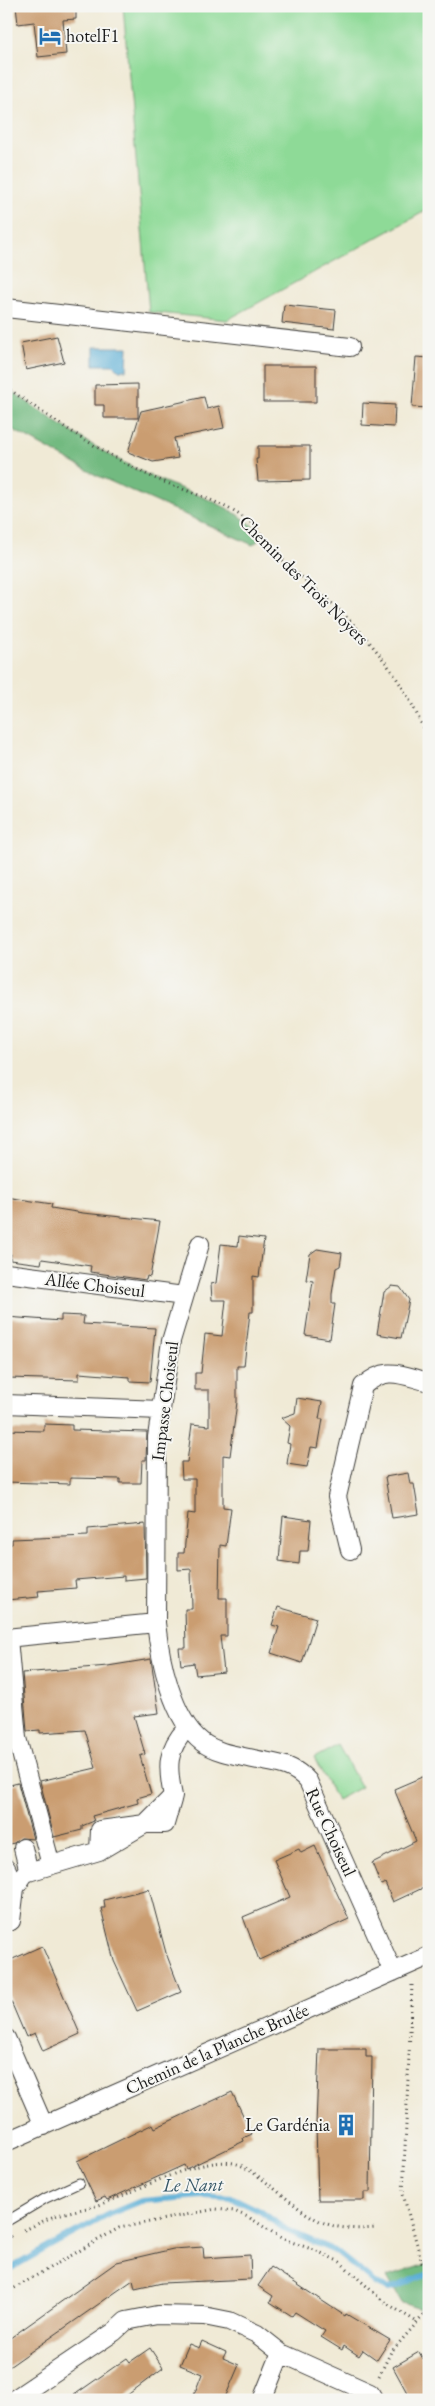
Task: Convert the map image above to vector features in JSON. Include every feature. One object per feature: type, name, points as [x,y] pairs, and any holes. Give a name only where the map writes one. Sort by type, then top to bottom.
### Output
[{"type":"street","points":[[6,308],[350,347]]},
{"type":"street","name":"Impasse Choiseul","points":[[156,1623],[157,1437],[171,1341],[200,1244]]},
{"type":"street","name":"Allée Choiseul","points":[[6,1273],[184,1296]]},
{"type":"street","points":[[350,1550],[337,1497],[363,1386],[382,1373],[429,1382]]},
{"type":"street","points":[[6,1404],[161,1410]]},
{"type":"street","points":[[51,1865],[17,1738],[7,1638],[156,1623]]},
{"type":"street","name":"Rue Choiseul","points":[[156,1623],[159,1648],[168,1680],[187,1728],[204,1743],[222,1752],[283,1764],[298,1770],[308,1781],[393,1972]]},
{"type":"street","points":[[6,1867],[27,1872],[99,1851],[147,1816],[165,1824],[173,1796],[181,1780],[174,1742],[187,1728]]},
{"type":"street","points":[[6,1917],[11,1921],[15,1888],[27,1872],[23,1848]]},
{"type":"street","points":[[6,1867],[15,1888]]},
{"type":"street","name":"Chemin de la Planche Brulée","points":[[6,2142],[429,1956]]},
{"type":"street","points":[[6,2038],[44,2126]]},
{"type":"street","points":[[12,2400],[114,2332],[126,2321],[157,2315],[204,2316],[229,2322],[257,2334],[281,2353],[372,2397]]},
{"type":"street","points":[[262,2400],[281,2353]]},
{"type":"lane","points":[[6,2216],[8,2220],[46,2198],[79,2183]]},
{"type":"path","name":"Chemin des Trois Noyers","points":[[6,387],[54,422],[146,474],[231,510],[253,526],[280,556],[355,626],[380,656],[413,707],[429,744]]},
{"type":"path","points":[[409,1964],[412,1989],[403,2194],[427,2272]]},
{"type":"path","points":[[6,2239],[54,2216],[105,2203],[177,2173],[226,2161],[241,2166],[259,2176],[312,2218],[332,2227],[350,2230],[376,2228]]},
{"type":"path","points":[[6,2293],[119,2228],[216,2209],[234,2211],[267,2228],[283,2239],[317,2251],[340,2262],[383,2301],[418,2322]]},
{"type":"path","points":[[372,2397],[391,2352],[429,2309]]},
{"type":"green space","points":[[123,6],[429,6],[429,209],[227,320],[149,312]]},
{"type":"green space","points":[[6,387],[109,455],[161,481],[223,506],[251,524],[263,536],[253,545],[96,475],[6,426]]},
{"type":"green space","points":[[338,1745],[361,1787],[337,1800],[314,1758]]},
{"type":"green space","points":[[429,2263],[429,2312],[402,2303],[387,2277]]},
{"type":"water","points":[[94,347],[128,347],[127,370],[119,370],[114,365],[94,365]]},
{"type":"building","name":"hotelF1","points":[[16,6],[76,6],[76,19],[63,20],[66,54],[38,57],[34,22],[18,24]]},
{"type":"building","points":[[284,305],[336,310],[334,329],[282,323]]},
{"type":"building","points":[[57,336],[64,362],[26,370],[21,343]]},
{"type":"building","points":[[416,357],[429,358],[429,408],[412,407]]},
{"type":"building","points":[[263,366],[316,366],[316,402],[263,402]]},
{"type":"building","points":[[138,384],[138,418],[104,418],[104,405],[95,405],[95,385]]},
{"type":"building","points":[[204,397],[207,409],[219,406],[224,428],[174,438],[178,458],[153,462],[128,452],[141,411]]},
{"type":"building","points":[[363,403],[395,405],[394,427],[362,425]]},
{"type":"building","points":[[258,446],[310,446],[310,480],[258,481],[256,459],[258,459]]},
{"type":"building","points":[[6,1197],[52,1204],[51,1208],[83,1213],[160,1221],[150,1277],[147,1276],[146,1280],[90,1272],[91,1266],[42,1259],[41,1264],[10,1260],[11,1254],[6,1253]]},
{"type":"building","points":[[239,1236],[264,1239],[259,1277],[253,1276],[253,1312],[250,1312],[244,1366],[237,1366],[237,1402],[230,1456],[223,1455],[223,1507],[231,1508],[226,1546],[220,1545],[219,1598],[227,1598],[227,1636],[220,1636],[224,1672],[196,1675],[194,1663],[181,1665],[179,1648],[186,1648],[185,1609],[192,1609],[191,1569],[178,1570],[178,1553],[184,1553],[188,1513],[195,1514],[195,1479],[182,1479],[181,1462],[187,1462],[192,1424],[209,1426],[209,1390],[195,1390],[195,1373],[201,1373],[205,1334],[222,1336],[226,1300],[212,1300],[211,1284],[216,1283],[221,1244],[238,1246]]},
{"type":"building","points":[[317,1249],[342,1253],[340,1266],[336,1268],[332,1294],[332,1304],[335,1304],[330,1339],[305,1335],[313,1281],[306,1280],[310,1254]]},
{"type":"building","points":[[392,1286],[400,1287],[409,1300],[401,1338],[377,1334],[384,1292]]},
{"type":"building","points":[[61,1315],[84,1316],[83,1324],[155,1328],[150,1382],[130,1381],[130,1377],[79,1373],[79,1380],[8,1378],[10,1366],[6,1365],[6,1317],[61,1321]]},
{"type":"building","points":[[297,1398],[322,1402],[319,1419],[323,1419],[318,1448],[311,1447],[307,1467],[287,1464],[290,1444],[287,1443],[290,1426],[281,1418],[295,1413]]},
{"type":"building","points":[[44,1424],[72,1425],[72,1430],[147,1432],[146,1460],[142,1460],[141,1483],[120,1483],[120,1479],[70,1478],[70,1484],[6,1482],[6,1430],[44,1431]]},
{"type":"building","points":[[408,1473],[410,1484],[414,1484],[419,1514],[392,1518],[385,1477]]},
{"type":"building","points":[[283,1516],[311,1520],[308,1551],[300,1551],[299,1564],[279,1561]]},
{"type":"building","points":[[145,1524],[146,1578],[124,1580],[124,1576],[75,1580],[76,1588],[38,1591],[39,1597],[6,1600],[6,1545],[12,1544],[12,1539],[88,1536],[88,1529]]},
{"type":"building","points":[[278,1607],[316,1618],[302,1663],[271,1653],[279,1627],[272,1625]]},
{"type":"building","points":[[151,1659],[159,1713],[134,1716],[145,1754],[140,1756],[151,1794],[137,1798],[138,1803],[92,1816],[94,1821],[82,1826],[82,1830],[54,1837],[40,1781],[96,1768],[85,1730],[40,1733],[40,1730],[27,1731],[22,1673],[108,1666]]},
{"type":"building","points":[[429,1774],[429,1885],[393,1902],[385,1883],[381,1885],[372,1863],[416,1841],[394,1789]]},
{"type":"building","points":[[18,1783],[33,1839],[21,1838],[14,1843],[6,1845],[6,1786]]},
{"type":"building","points":[[315,1846],[349,1919],[259,1960],[243,1917],[290,1897],[274,1860],[299,1849],[301,1853]]},
{"type":"building","points":[[149,1889],[166,1953],[181,1992],[137,2011],[114,1961],[101,1908],[105,1908],[104,1900]]},
{"type":"building","points":[[42,1946],[80,2034],[43,2051],[35,2033],[26,2037],[6,1990],[6,1962]]},
{"type":"building","name":"Le Gardénia","points":[[319,2049],[366,2049],[366,2057],[372,2057],[370,2192],[364,2192],[364,2200],[318,2200],[316,2124]]},
{"type":"building","name":"Le Gardénia","points":[[232,2092],[252,2134],[243,2138],[244,2141],[186,2169],[184,2165],[107,2200],[105,2197],[96,2201],[77,2161],[153,2124],[155,2128]]},
{"type":"building","points":[[203,2247],[204,2258],[250,2255],[251,2279],[162,2283],[135,2289],[133,2280],[6,2369],[6,2341],[117,2262],[173,2249]]},
{"type":"building","points":[[271,2267],[345,2316],[346,2314],[390,2340],[377,2360],[363,2350],[359,2356],[344,2346],[342,2350],[321,2337],[325,2331],[295,2312],[292,2316],[270,2302],[273,2296],[258,2286]]},
{"type":"building","points":[[202,2341],[226,2352],[223,2358],[239,2365],[224,2400],[192,2400],[202,2374],[180,2365],[189,2344],[199,2348]]},
{"type":"building","points":[[150,2348],[163,2368],[121,2400],[67,2400],[127,2358],[130,2362]]},
{"type":"building","points":[[419,2352],[429,2369],[429,2400],[411,2400],[393,2367]]},
{"type":"waterway","name":"Le Nant","points":[[6,2271],[112,2213],[141,2201],[203,2196],[233,2198],[260,2211],[286,2230],[335,2251],[376,2284],[389,2289],[429,2274]]},
{"type":"place","name":"hotelF1","points":[[50,36]]},
{"type":"place","name":"Le Gardénia","points":[[346,2125]]}]
